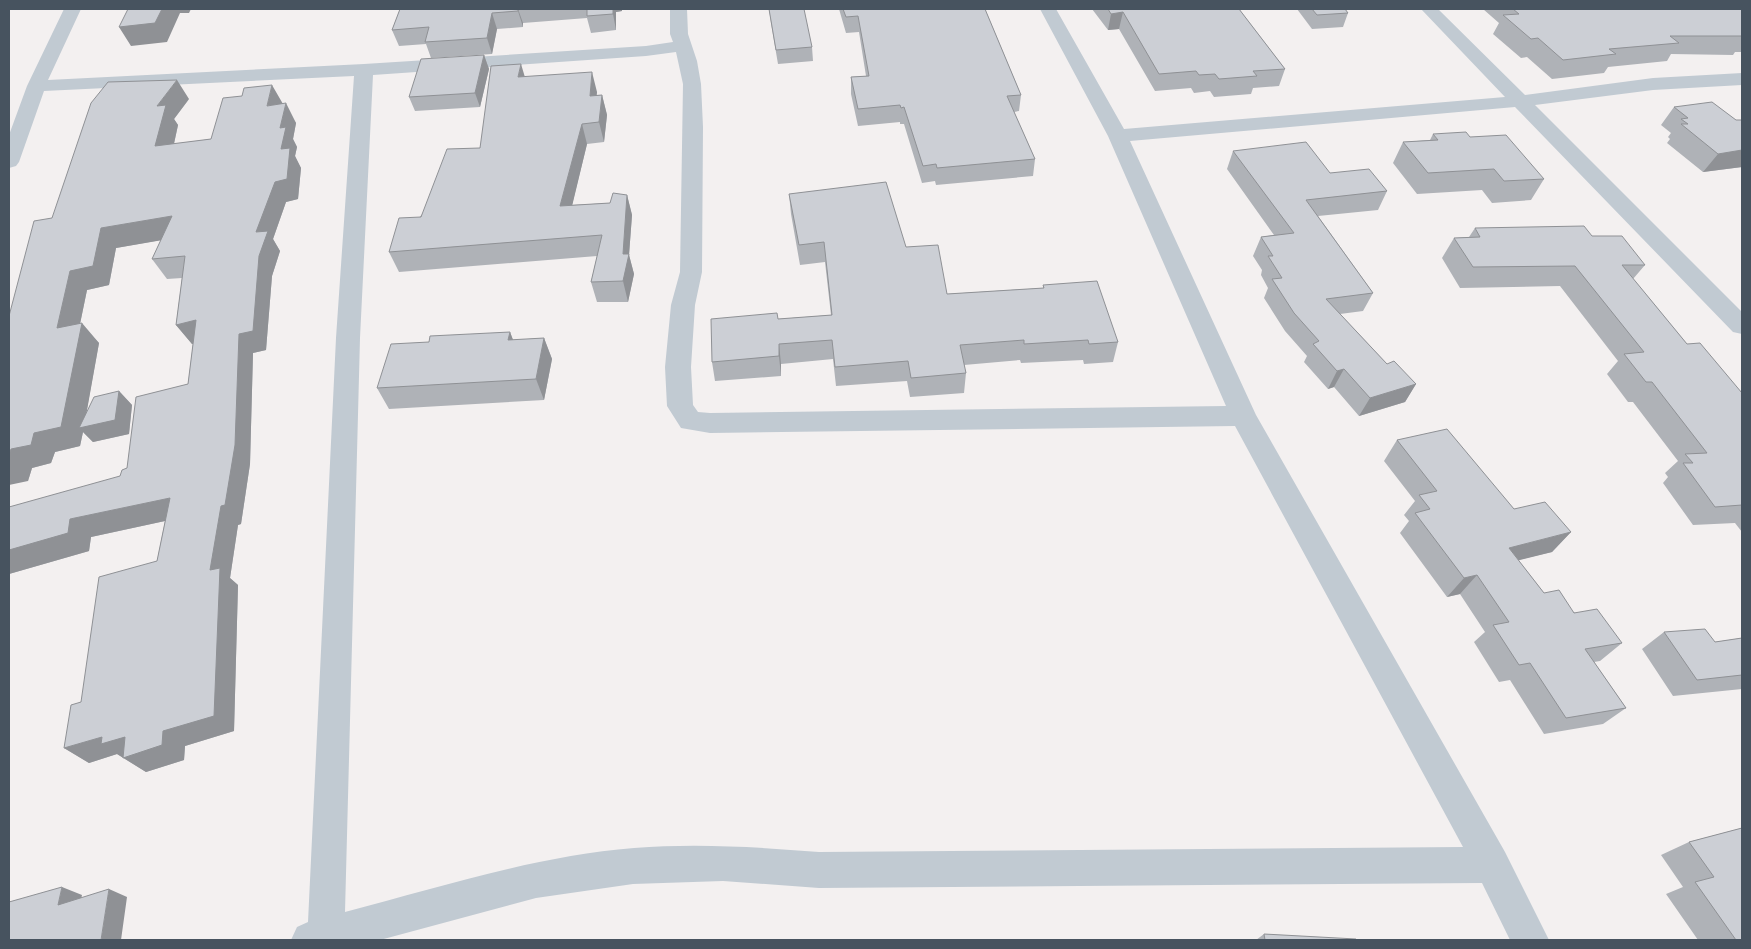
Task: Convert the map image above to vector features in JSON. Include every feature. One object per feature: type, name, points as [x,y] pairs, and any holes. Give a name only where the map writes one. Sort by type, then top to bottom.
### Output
[{"type":"street","points":[[9,162],[36,86],[72,9]]},
{"type":"street","points":[[679,9],[679,34],[688,61],[692,84],[691,272],[683,305],[678,367],[680,406],[690,421],[1243,416]]},
{"type":"street","points":[[1048,9],[1118,136],[1243,416],[1492,865],[1530,940]]},
{"type":"street","points":[[1429,9],[1742,326]]},
{"type":"street","points":[[36,86],[364,70],[646,51],[682,46]]},
{"type":"street","points":[[364,70],[348,338],[318,938],[536,880],[633,866],[723,862],[820,870],[1492,865]]},
{"type":"street","points":[[1118,136],[1520,101],[1654,84],[1742,79]]},
{"type":"building","points":[[128,9],[162,9],[155,23],[119,27]]},
{"type":"building","points":[[400,9],[518,9],[518,11],[492,13],[487,38],[425,42],[429,27],[392,30]]},
{"type":"building","points":[[587,9],[613,9],[613,14],[587,16]]},
{"type":"building","points":[[769,9],[804,9],[812,47],[776,50]]},
{"type":"building","points":[[843,9],[985,9],[1021,95],[1007,96],[1035,159],[937,168],[936,164],[923,166],[904,107],[901,108],[900,105],[858,109],[851,77],[869,76],[858,16],[846,17]]},
{"type":"building","points":[[1108,9],[1239,9],[1285,69],[1253,71],[1257,76],[1219,79],[1215,74],[1199,75],[1196,71],[1159,74],[1123,12],[1111,14]]},
{"type":"building","points":[[1312,9],[1345,9],[1348,13],[1317,15]]},
{"type":"building","points":[[1513,9],[1742,9],[1742,36],[1670,36],[1679,43],[1609,49],[1616,54],[1563,60],[1538,38],[1531,39],[1503,15],[1519,14]]},
{"type":"building","points":[[484,55],[475,93],[409,97],[421,59]]},
{"type":"building","points":[[521,64],[518,77],[592,72],[590,96],[602,95],[599,122],[582,124],[560,206],[610,203],[613,193],[627,195],[623,254],[629,254],[623,281],[591,282],[602,235],[389,252],[399,218],[421,217],[447,149],[480,148],[491,66]]},
{"type":"building","points":[[177,80],[157,106],[166,105],[155,146],[211,139],[223,98],[242,96],[244,88],[272,85],[267,106],[286,103],[280,128],[286,127],[281,149],[290,148],[287,179],[275,182],[256,232],[268,231],[259,256],[253,331],[239,334],[235,445],[225,505],[221,506],[210,570],[220,568],[214,716],[163,731],[162,745],[123,758],[125,737],[101,744],[102,737],[64,748],[71,705],[81,702],[99,577],[157,561],[170,498],[70,519],[68,533],[9,550],[9,507],[120,476],[122,470],[127,468],[136,397],[188,384],[196,320],[176,325],[185,256],[152,259],[172,216],[101,228],[93,266],[70,271],[57,328],[82,323],[61,427],[34,433],[31,445],[11,449],[9,454],[9,316],[34,221],[52,218],[91,103],[108,82]]},
{"type":"building","points":[[1712,102],[1736,120],[1742,120],[1742,150],[1718,154],[1681,124],[1688,124],[1681,119],[1688,118],[1674,107]]},
{"type":"building","points":[[1466,132],[1470,137],[1506,135],[1544,179],[1504,181],[1494,169],[1428,173],[1403,142],[1438,140],[1433,134]]},
{"type":"building","points":[[1306,142],[1330,173],[1369,169],[1387,191],[1306,200],[1373,293],[1326,299],[1387,364],[1394,361],[1416,384],[1370,398],[1344,369],[1337,371],[1313,344],[1319,341],[1294,313],[1272,279],[1282,278],[1268,256],[1273,256],[1261,237],[1294,233],[1233,151]]},
{"type":"building","points":[[886,182],[906,247],[938,245],[947,294],[1044,288],[1043,285],[1097,281],[1118,342],[1089,344],[1088,340],[1024,344],[1024,340],[960,345],[966,373],[911,378],[908,361],[835,367],[832,340],[779,344],[779,356],[712,362],[711,319],[777,313],[778,319],[832,315],[824,242],[799,245],[789,194]]},
{"type":"building","points":[[1584,226],[1592,236],[1622,236],[1645,265],[1622,265],[1687,344],[1700,343],[1742,393],[1742,505],[1715,507],[1683,463],[1693,463],[1685,454],[1707,453],[1652,382],[1646,382],[1624,354],[1644,352],[1575,266],[1473,267],[1454,238],[1480,237],[1475,228]]},
{"type":"building","points":[[510,332],[508,340],[544,338],[536,379],[377,388],[391,344],[429,342],[430,336]]},
{"type":"building","points":[[119,391],[115,420],[79,428],[94,397]]},
{"type":"building","points":[[1447,429],[1514,509],[1545,502],[1571,532],[1509,548],[1544,593],[1559,590],[1574,613],[1597,609],[1622,643],[1585,649],[1626,708],[1566,718],[1530,663],[1519,665],[1493,625],[1509,622],[1477,575],[1464,578],[1415,513],[1430,509],[1419,495],[1437,491],[1397,440]]},
{"type":"building","points":[[1705,629],[1715,642],[1742,638],[1742,675],[1697,680],[1664,632]]},
{"type":"building","points":[[1742,828],[1742,940],[1736,940],[1695,882],[1714,877],[1689,842]]},
{"type":"building","points":[[62,887],[58,905],[109,889],[101,940],[9,940],[9,902]]},
{"type":"building","points":[[1264,934],[1356,939],[1356,940],[1265,940]]}]
